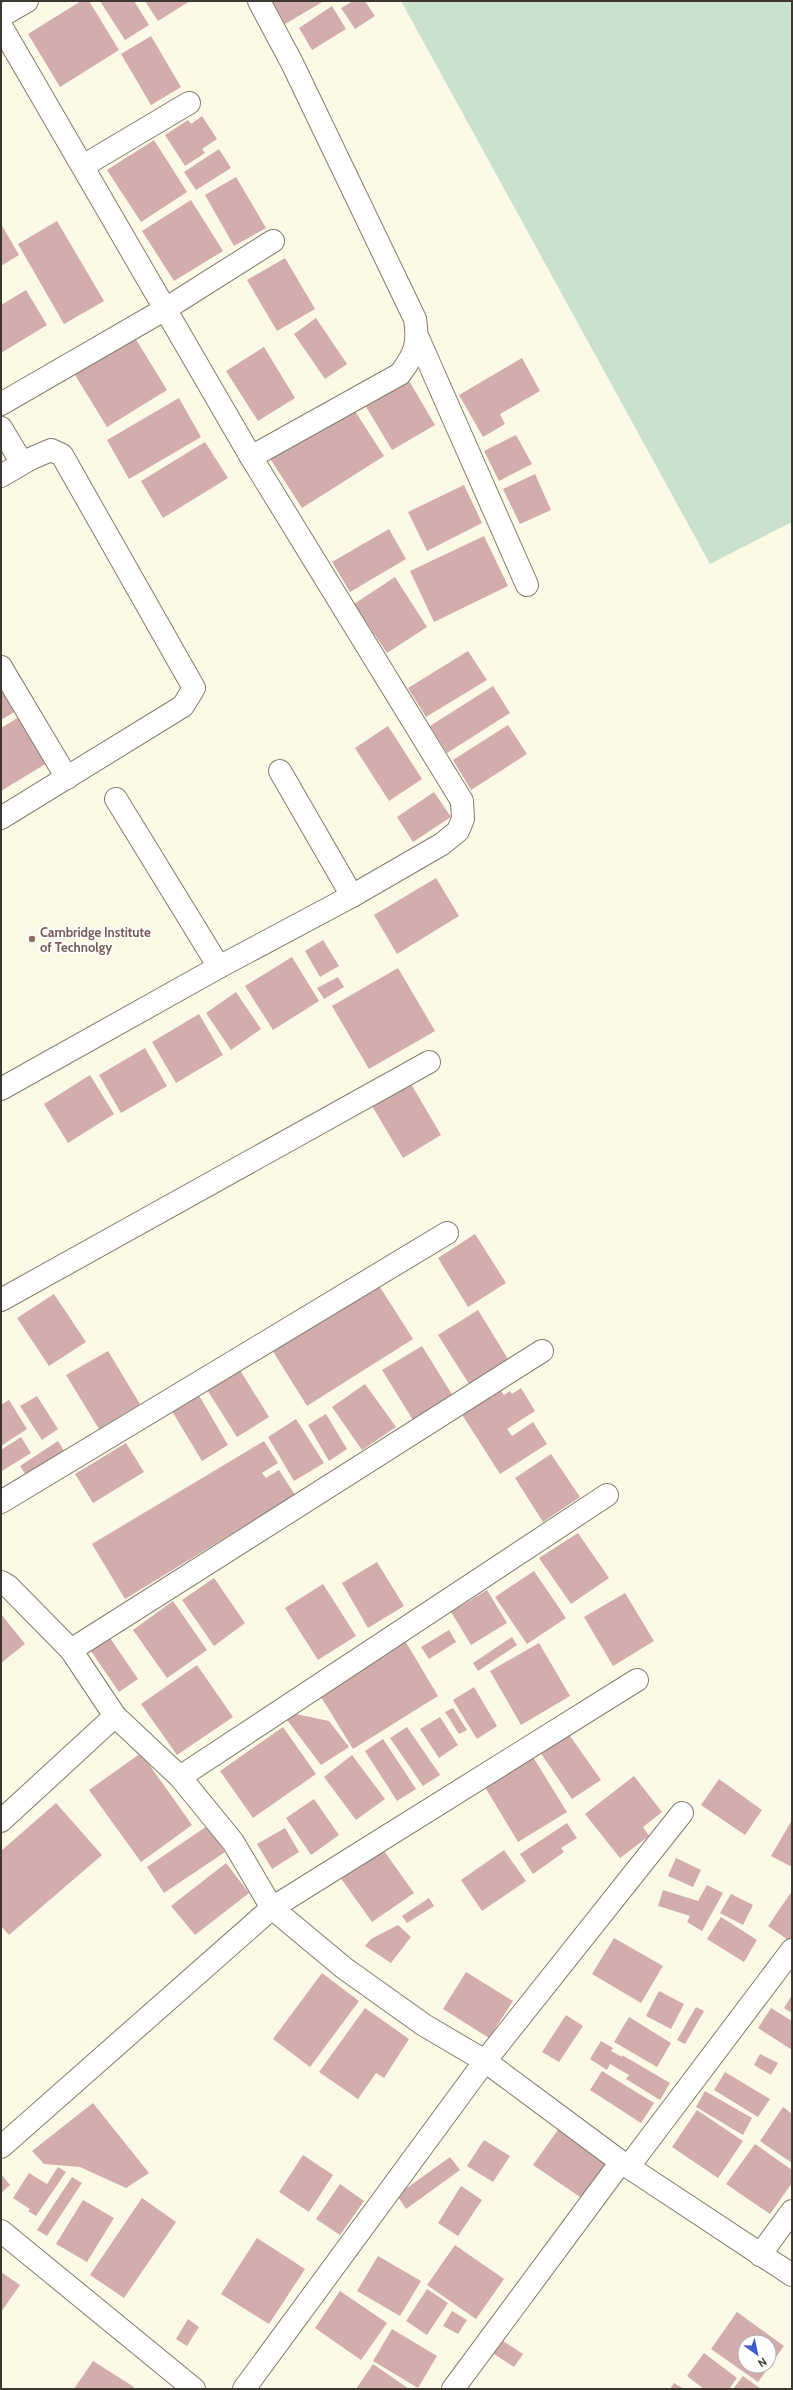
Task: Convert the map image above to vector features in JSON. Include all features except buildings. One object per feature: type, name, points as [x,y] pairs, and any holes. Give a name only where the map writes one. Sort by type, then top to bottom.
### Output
[{"type":"street","points":[[1,16],[27,1]]},
{"type":"street","points":[[259,1],[292,63],[415,319],[418,338],[528,585]]},
{"type":"street","points":[[1,26],[166,308],[251,457],[462,801],[463,819],[458,831],[442,844],[352,896],[219,966],[1,1089]]},
{"type":"street","points":[[83,166],[189,103]]},
{"type":"street","points":[[1,404],[166,308],[273,241]]},
{"type":"street","points":[[251,457],[400,374],[411,360],[418,338]]},
{"type":"street","points":[[1,428],[22,462]]},
{"type":"street","points":[[1,476],[22,462],[51,450],[62,455],[194,688],[183,706],[1,818]]},
{"type":"street","points":[[1,667],[67,778]]},
{"type":"street","points":[[280,771],[352,896]]},
{"type":"street","points":[[116,799],[219,966]]},
{"type":"street","points":[[1,1300],[429,1062]]},
{"type":"street","points":[[1,1502],[447,1234]]},
{"type":"street","points":[[71,1650],[542,1351]]},
{"type":"street","points":[[180,1777],[607,1495]]},
{"type":"street","points":[[1,1582],[8,1586],[71,1650],[116,1716],[180,1777],[232,1842],[272,1908],[344,1968],[424,2025],[485,2061],[625,2164],[792,2275]]},
{"type":"street","points":[[1,2147],[272,1908],[637,1680]]},
{"type":"street","points":[[1,1821],[116,1716]]},
{"type":"street","points":[[244,2389],[485,2061],[682,1813]]},
{"type":"street","points":[[454,2389],[625,2164],[792,1950]]},
{"type":"street","points":[[760,2255],[792,2211]]},
{"type":"street","points":[[1,2231],[194,2389]]},
{"type":"green space","points":[[401,1],[792,1],[792,522],[710,564]]},
{"type":"place","name":"Cambridge Institute of Technolgy","points":[[32,939]]}]
